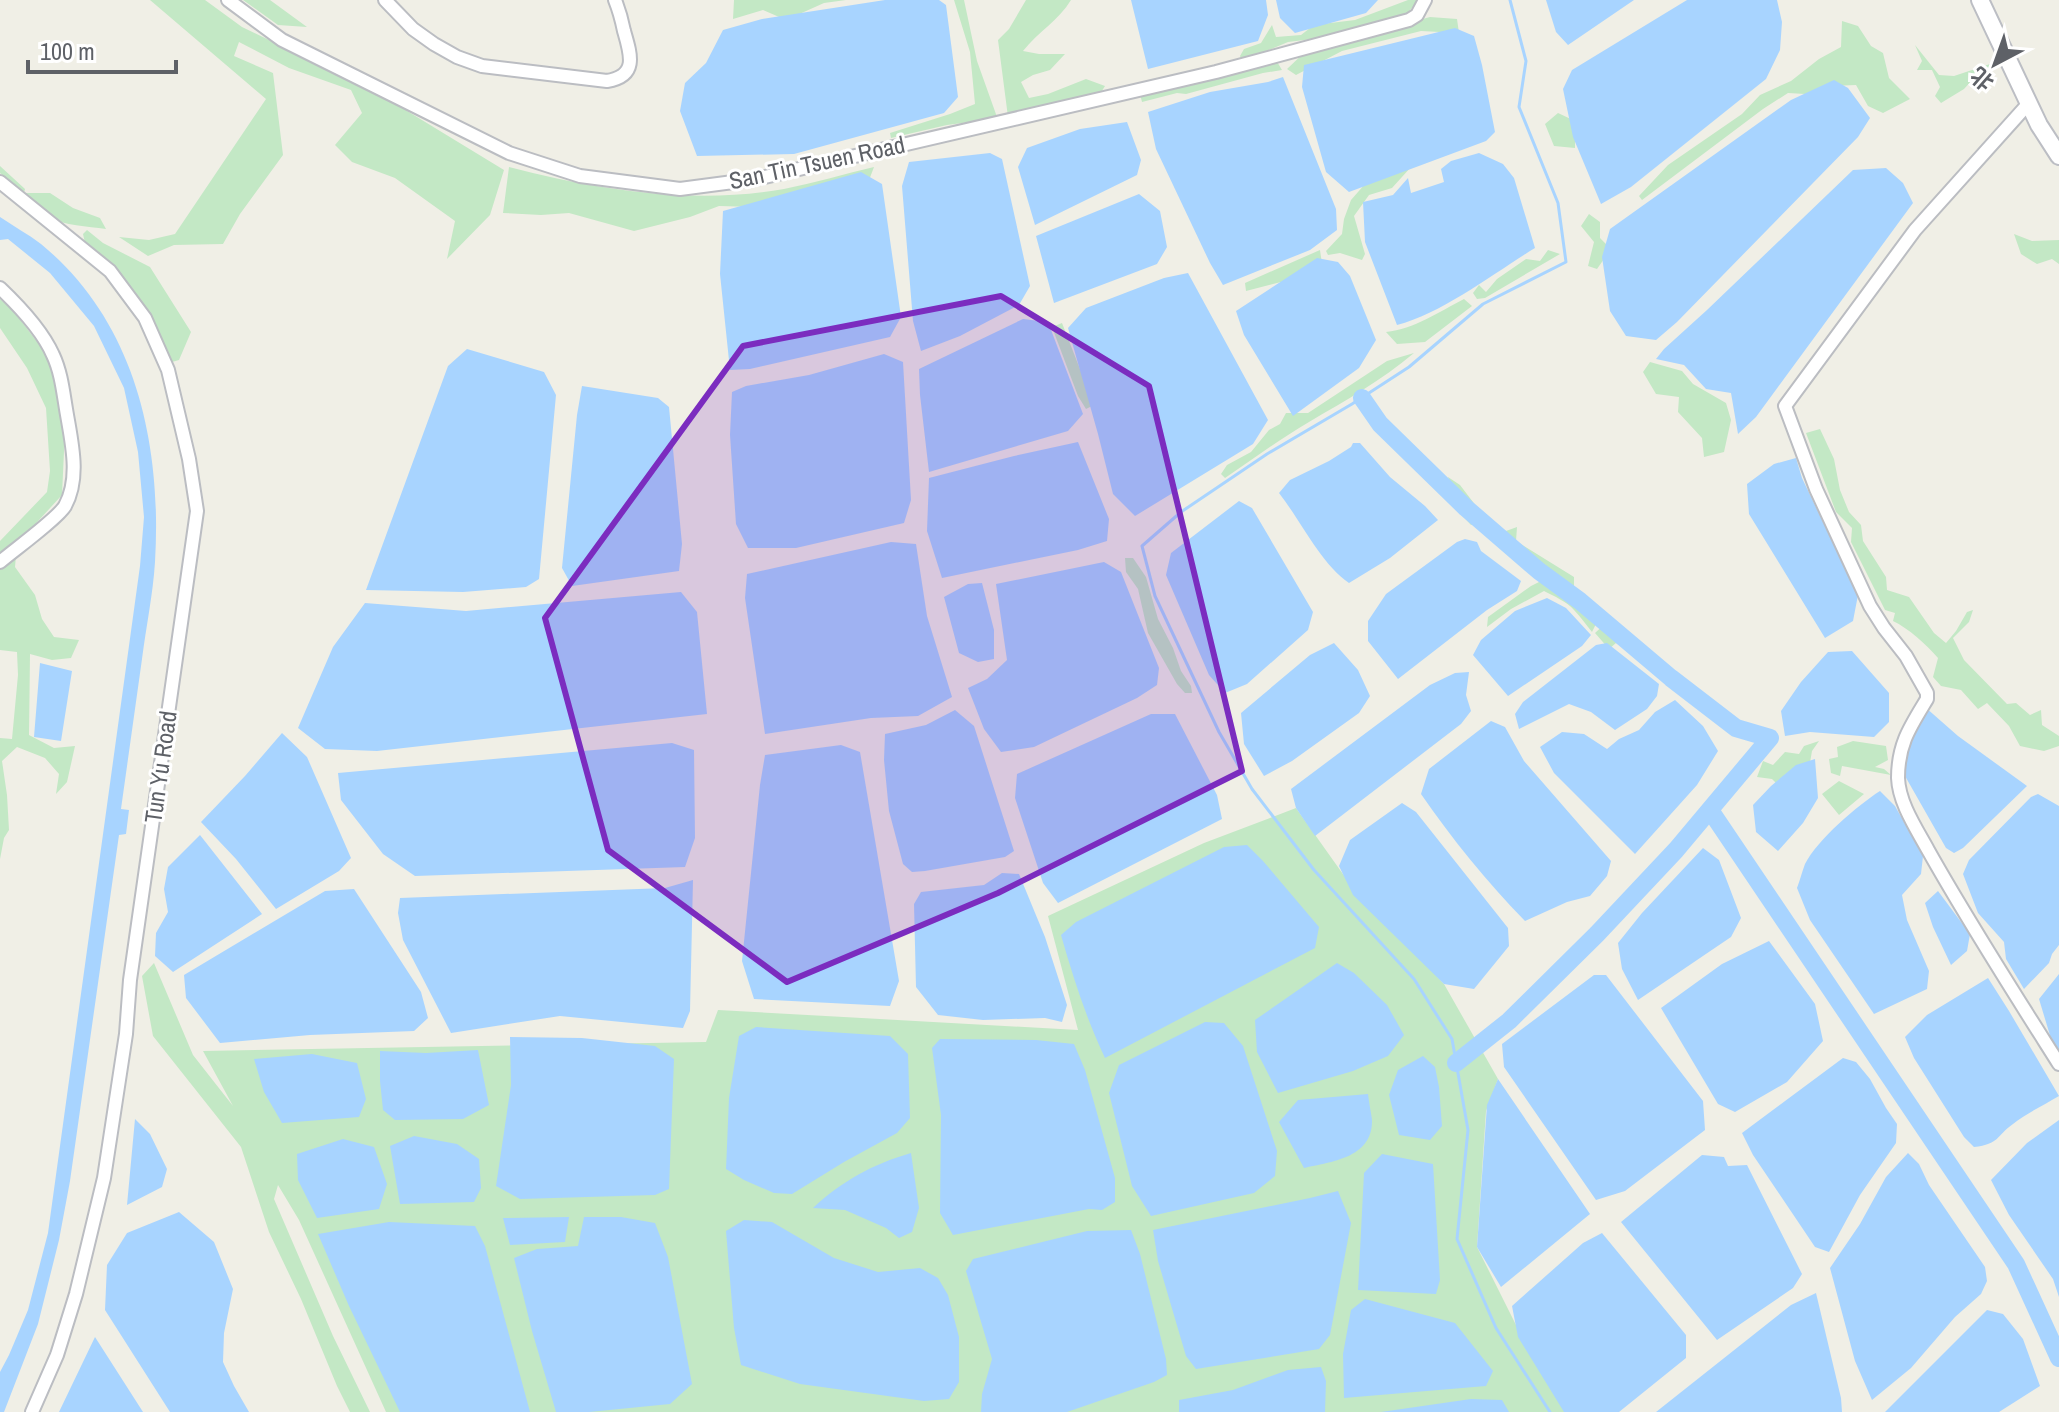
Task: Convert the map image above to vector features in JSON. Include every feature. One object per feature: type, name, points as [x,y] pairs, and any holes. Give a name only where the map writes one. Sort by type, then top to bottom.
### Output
[{"type":"main road","points":[[1980,0],[2045,136],[2059,156]]},
{"type":"street","name":"San Tin Tsuen Road","points":[[228,0],[282,40],[509,153],[580,176],[680,189],[756,179],[1216,72],[1409,20],[1417,15],[1425,0]]},
{"type":"street","points":[[385,0],[413,29],[457,57],[482,66],[607,81],[625,74],[630,65],[631,54],[615,0]]},
{"type":"street","points":[[2029,103],[1915,230],[1785,406],[1816,489],[1870,606],[1906,656],[1927,693],[1927,699],[1906,733],[1899,754],[1898,781],[1910,816],[2059,1064]]},
{"type":"street","name":"Tun Yu Road","points":[[0,182],[110,271],[145,318],[168,370],[189,459],[197,511],[104,1178],[72,1309],[57,1355],[32,1412]]},
{"type":"street","points":[[0,288],[41,334],[53,355],[60,372],[73,453],[71,488],[64,507],[0,562]]},
{"type":"highlighted area","points":[[1001,296],[1149,386],[1242,771],[998,893],[787,982],[608,850],[545,618],[743,346]]},
{"type":"green space","points":[[150,0],[205,0],[242,27],[371,89],[504,170],[490,215],[447,259],[455,221],[395,178],[352,162],[335,145],[362,113],[351,90],[289,68],[239,42],[234,56],[273,73],[283,155],[240,214],[223,244],[174,245],[148,256],[119,237],[149,240],[175,234],[266,99]]},
{"type":"green space","points":[[243,0],[270,0],[307,27],[278,25]]},
{"type":"green space","points":[[734,0],[846,0],[824,3],[786,20],[763,10],[733,19]]},
{"type":"green space","points":[[954,0],[964,0],[977,61],[997,117],[891,138],[890,133],[975,104],[970,52]]},
{"type":"green space","points":[[1026,0],[1071,0],[1023,51],[1065,54],[1050,70],[1021,82],[1029,98],[1086,79],[1105,86],[1100,94],[1008,117],[998,40],[1009,29]]},
{"type":"green space","points":[[1408,0],[1416,0],[1416,3],[1405,16],[1329,37],[1288,42],[1242,61],[1240,56],[1244,49],[1261,43],[1272,25],[1276,37],[1301,35],[1314,25],[1355,20]]},
{"type":"green space","points":[[1430,17],[1457,19],[1459,33],[1421,31],[1342,51],[1296,75],[1287,69],[1306,51]]},
{"type":"green space","points":[[1842,21],[1858,26],[1871,46],[1883,53],[1889,78],[1910,99],[1883,113],[1868,106],[1856,85],[1831,86],[1822,95],[1788,93],[1642,200],[1639,196],[1668,165],[1742,114],[1760,95],[1791,81],[1819,59],[1841,47]]},
{"type":"green space","points":[[1915,45],[1939,75],[1954,76],[1993,63],[1981,80],[1974,78],[1964,89],[1941,103],[1935,96],[1940,87],[1932,70],[1917,70],[1922,61]]},
{"type":"green space","points":[[1276,60],[1282,70],[1142,102],[1140,94]]},
{"type":"green space","points":[[1558,113],[1575,121],[1575,148],[1554,146],[1545,124]]},
{"type":"green space","points":[[0,166],[25,189],[24,193],[50,193],[73,208],[100,218],[106,229],[69,224],[41,213],[0,173]]},
{"type":"green space","points":[[509,167],[646,193],[715,196],[784,189],[874,167],[866,188],[785,208],[719,206],[634,231],[569,213],[503,213]]},
{"type":"green space","points":[[1411,167],[1392,188],[1369,195],[1354,216],[1365,254],[1362,260],[1340,253],[1328,255],[1326,251],[1342,234],[1351,200],[1372,176]]},
{"type":"green space","points":[[1589,214],[1600,222],[1600,238],[1611,249],[1597,269],[1588,266],[1594,242],[1581,226]]},
{"type":"green space","points":[[87,230],[103,243],[150,267],[191,332],[179,360],[165,364],[158,336],[120,291],[89,261],[83,234]]},
{"type":"green space","points":[[2014,234],[2032,241],[2059,240],[2059,264],[2052,259],[2037,264],[2021,254]]},
{"type":"green space","points":[[1320,250],[1322,264],[1289,280],[1246,291],[1245,283]]},
{"type":"green space","points":[[1548,250],[1560,254],[1485,298],[1477,299],[1473,293],[1479,285],[1486,292],[1497,279],[1526,259],[1540,261]]},
{"type":"green space","points":[[0,299],[12,309],[51,360],[65,430],[62,495],[17,544],[15,567],[35,595],[42,619],[54,637],[79,640],[71,658],[52,660],[30,654],[29,735],[54,748],[75,746],[67,782],[56,794],[59,774],[45,758],[17,747],[2,761],[9,830],[4,838],[0,859],[0,738],[12,739],[18,675],[17,652],[0,650],[0,541],[47,492],[50,471],[46,408],[27,368],[0,328]]},
{"type":"green space","points":[[1464,299],[1472,306],[1425,342],[1397,344],[1386,332],[1416,324]]},
{"type":"green space","points":[[1062,323],[1094,405],[1086,409],[1078,396],[1052,327]]},
{"type":"green space","points":[[1414,353],[1225,478],[1221,474],[1227,465],[1251,452],[1269,430],[1280,424],[1286,413],[1308,413],[1387,361]]},
{"type":"green space","points":[[1650,362],[1682,371],[1693,384],[1726,403],[1731,420],[1724,452],[1704,457],[1702,438],[1678,412],[1679,397],[1656,394],[1643,372]]},
{"type":"green space","points":[[1820,429],[1834,459],[1840,490],[1849,512],[1861,525],[1863,541],[1886,577],[1887,590],[1909,597],[1934,633],[1946,643],[1967,612],[1973,610],[1969,622],[1953,638],[1964,660],[2007,704],[2016,703],[2030,715],[2041,710],[2042,725],[2059,736],[2059,746],[2044,751],[2020,746],[2009,726],[1987,703],[1978,709],[1961,690],[1941,686],[1933,677],[1938,658],[1917,637],[1893,621],[1895,613],[1885,610],[1851,542],[1852,528],[1836,512],[1806,433]]},
{"type":"green space","points":[[1448,477],[1460,485],[1486,519],[1471,525],[1445,497],[1451,486]]},
{"type":"green space","points":[[1496,526],[1506,531],[1517,527],[1516,541],[1574,577],[1574,587],[1516,547],[1494,538]]},
{"type":"green space","points":[[1125,558],[1133,558],[1146,577],[1158,619],[1192,693],[1185,693],[1177,684],[1148,633],[1138,589],[1126,572]]},
{"type":"green space","points":[[1541,581],[1545,586],[1551,584],[1563,597],[1592,605],[1601,614],[1592,632],[1571,607],[1544,591],[1511,609],[1487,627],[1488,617]]},
{"type":"green space","points":[[1609,620],[1637,644],[1633,654],[1616,643],[1609,649],[1595,633]]},
{"type":"green space","points":[[1819,741],[1812,751],[1807,780],[1781,788],[1772,779],[1757,777],[1763,761],[1773,765],[1785,752],[1799,754],[1804,746]]},
{"type":"green space","points":[[1853,741],[1886,746],[1888,760],[1875,767],[1891,775],[1842,766],[1840,776],[1831,773],[1829,759],[1838,757],[1837,747]]},
{"type":"green space","points":[[1839,781],[1864,794],[1839,815],[1822,794]]},
{"type":"green space","points":[[1296,808],[1345,877],[1444,984],[1498,1079],[1486,1111],[1477,1247],[1565,1412],[386,1412],[299,1220],[278,1185],[274,1199],[333,1336],[370,1412],[350,1412],[269,1232],[241,1147],[153,1036],[142,976],[154,963],[193,1055],[233,1106],[203,1051],[706,1042],[718,1010],[1078,1030],[1048,916],[1204,843]]},
{"type":"water","points":[[885,0],[939,0],[946,5],[958,97],[944,113],[794,154],[697,156],[680,111],[685,83],[706,63],[723,30],[762,19]]},
{"type":"water","points":[[1131,0],[1266,0],[1268,15],[1258,41],[1148,69]]},
{"type":"water","points":[[1276,0],[1378,0],[1366,13],[1295,33],[1280,18]]},
{"type":"water","points":[[1546,0],[1634,0],[1568,45],[1556,32]]},
{"type":"water","points":[[1687,0],[1777,0],[1782,22],[1780,50],[1766,79],[1631,187],[1601,204],[1573,137],[1563,89],[1572,70]]},
{"type":"water","points":[[1455,28],[1474,36],[1495,132],[1486,141],[1349,192],[1326,172],[1302,87],[1304,65]]},
{"type":"water","points":[[1283,77],[1336,209],[1337,230],[1310,250],[1223,285],[1156,149],[1148,112],[1210,92]]},
{"type":"water","points":[[1834,80],[1848,88],[1870,118],[1858,137],[1677,322],[1656,340],[1626,336],[1610,311],[1602,257],[1610,229],[1791,100]]},
{"type":"water","points":[[1127,122],[1141,160],[1137,175],[1035,225],[1018,167],[1027,148],[1080,129]]},
{"type":"water","points":[[990,153],[1002,159],[1030,286],[1019,305],[960,336],[921,351],[913,321],[902,186],[909,162]]},
{"type":"water","points":[[1479,153],[1503,164],[1514,178],[1535,248],[1450,302],[1397,325],[1365,242],[1363,202],[1393,195],[1408,178],[1411,193],[1444,182],[1441,169],[1451,161]]},
{"type":"water","points":[[1886,168],[1903,183],[1913,203],[1756,417],[1738,434],[1731,393],[1706,389],[1684,365],[1656,359],[1853,170]]},
{"type":"water","points":[[861,172],[882,184],[901,317],[890,337],[750,369],[730,370],[720,274],[723,211]]},
{"type":"water","points":[[1139,194],[1160,211],[1167,247],[1157,264],[1054,303],[1036,236]]},
{"type":"water","points":[[0,217],[41,244],[73,275],[100,310],[121,348],[147,430],[154,474],[156,518],[153,586],[121,809],[129,810],[126,834],[119,835],[70,1181],[38,1324],[4,1412],[0,1412],[0,1372],[28,1310],[48,1233],[140,566],[144,517],[138,452],[124,388],[94,326],[50,273],[8,239],[0,240]]},
{"type":"water","points":[[1317,258],[1338,262],[1350,276],[1376,340],[1359,368],[1293,416],[1244,335],[1236,311]]},
{"type":"water","points":[[1188,273],[1268,420],[1253,444],[1135,516],[1113,494],[1068,328],[1086,308],[1164,278]]},
{"type":"water","points":[[1023,319],[1048,322],[1083,414],[1068,431],[929,472],[919,369]]},
{"type":"water","points":[[467,349],[544,372],[556,395],[539,579],[526,587],[463,592],[366,590],[448,366]]},
{"type":"water","points":[[884,354],[903,362],[911,500],[904,523],[796,548],[748,548],[736,524],[730,435],[732,392],[746,386],[809,375]]},
{"type":"water","points":[[582,386],[658,398],[669,407],[682,544],[679,571],[572,586],[562,568]]},
{"type":"water","points":[[1078,442],[1109,519],[1107,541],[1078,550],[942,578],[927,531],[929,478]]},
{"type":"water","points":[[1353,443],[1360,443],[1390,477],[1438,520],[1390,558],[1349,583],[1320,554],[1279,493],[1290,480],[1329,461]]},
{"type":"water","points":[[1796,458],[1802,478],[1858,595],[1853,621],[1825,638],[1749,514],[1747,484],[1774,464]]},
{"type":"water","points":[[1239,501],[1252,508],[1313,612],[1308,630],[1247,684],[1225,693],[1209,675],[1166,575],[1171,553]]},
{"type":"water","points":[[1465,539],[1477,542],[1481,551],[1521,581],[1517,591],[1487,610],[1398,679],[1368,641],[1368,621],[1386,594]]},
{"type":"water","points":[[891,542],[916,544],[927,616],[952,697],[918,716],[871,718],[765,734],[745,598],[747,574]]},
{"type":"water","points":[[1104,562],[1121,572],[1159,668],[1157,685],[1137,698],[1034,747],[1001,752],[984,729],[968,688],[987,679],[1007,660],[996,584]]},
{"type":"water","points":[[982,583],[994,630],[994,659],[978,662],[959,653],[944,597],[968,584]]},
{"type":"water","points":[[681,592],[697,612],[707,714],[377,751],[325,749],[298,728],[333,647],[365,603],[466,611]]},
{"type":"water","points":[[1547,598],[1566,608],[1591,635],[1582,646],[1508,696],[1473,655],[1481,640],[1515,611]]},
{"type":"water","points":[[1334,643],[1358,670],[1370,696],[1359,713],[1292,761],[1264,776],[1244,744],[1241,713],[1310,655]]},
{"type":"water","points":[[1607,643],[1659,684],[1657,696],[1647,709],[1615,730],[1591,712],[1569,704],[1519,729],[1515,714],[1523,702],[1596,645]]},
{"type":"water","points":[[1852,651],[1889,693],[1889,722],[1874,737],[1810,732],[1785,736],[1781,711],[1801,682],[1828,652]]},
{"type":"water","points":[[40,663],[72,671],[61,741],[34,737]]},
{"type":"water","points":[[1469,672],[1466,695],[1471,711],[1461,724],[1315,836],[1296,808],[1291,789],[1430,685],[1455,673]]},
{"type":"water","points":[[1675,700],[1703,726],[1718,751],[1697,785],[1635,854],[1554,773],[1540,747],[1562,732],[1584,734],[1607,749],[1619,739],[1639,730],[1655,712]]},
{"type":"water","points":[[1925,707],[1958,736],[2027,786],[1963,848],[1954,853],[1946,848],[1901,769],[1906,724]]},
{"type":"water","points":[[955,710],[974,726],[1014,851],[1005,857],[912,872],[903,864],[889,811],[885,734],[926,725]]},
{"type":"water","points":[[1151,714],[1175,714],[1217,795],[1222,819],[1058,903],[1043,883],[1015,798],[1017,774]]},
{"type":"water","points":[[1491,721],[1505,727],[1524,761],[1611,861],[1607,876],[1590,896],[1567,902],[1525,921],[1470,860],[1421,794],[1429,769]]},
{"type":"water","points":[[282,733],[307,757],[351,858],[339,871],[276,909],[201,822]]},
{"type":"water","points":[[672,743],[694,750],[695,838],[685,867],[415,876],[383,854],[341,800],[338,773]]},
{"type":"water","points":[[841,745],[860,752],[899,981],[890,1006],[754,999],[742,961],[765,755]]},
{"type":"water","points":[[1815,759],[1818,798],[1803,823],[1778,851],[1756,832],[1753,805],[1796,765]]},
{"type":"water","points":[[1880,791],[1895,806],[1923,856],[1921,874],[1902,895],[1907,920],[1929,971],[1927,989],[1874,1014],[1810,920],[1797,888],[1805,864],[1819,844]]},
{"type":"water","points":[[2038,794],[2059,806],[2059,945],[2049,963],[2024,989],[2006,959],[2004,942],[1978,913],[1963,874],[1969,860],[2031,797]]},
{"type":"water","points":[[1402,803],[1416,812],[1508,928],[1509,946],[1474,989],[1444,984],[1353,895],[1339,866],[1350,840]]},
{"type":"water","points":[[200,835],[262,914],[173,972],[155,956],[156,933],[168,912],[164,889],[168,867]]},
{"type":"water","points":[[1247,845],[1319,927],[1315,948],[1105,1058],[1080,997],[1061,935],[1076,922],[1224,847]]},
{"type":"water","points":[[1703,848],[1719,860],[1741,918],[1731,937],[1638,1000],[1622,969],[1618,943]]},
{"type":"water","points":[[1002,873],[1019,874],[1045,937],[1067,1005],[1062,1022],[1045,1018],[983,1020],[938,1015],[916,987],[914,904],[921,892],[984,885]]},
{"type":"water","points":[[693,880],[690,1011],[683,1028],[560,1016],[451,1033],[403,940],[398,913],[400,898],[665,888]]},
{"type":"water","points":[[354,889],[421,992],[428,1018],[414,1031],[310,1035],[220,1043],[186,998],[184,975],[325,891]]},
{"type":"water","points":[[1938,891],[1970,934],[1967,951],[1951,965],[1925,903]]},
{"type":"water","points":[[1769,941],[1815,1004],[1823,1041],[1787,1082],[1735,1112],[1718,1104],[1661,1008],[1722,964]]},
{"type":"water","points":[[1337,963],[1354,973],[1387,1005],[1404,1035],[1388,1056],[1353,1071],[1278,1093],[1257,1052],[1255,1020]]},
{"type":"water","points":[[2059,974],[2059,1050],[2052,1042],[2039,999]]},
{"type":"water","points":[[1594,975],[1606,975],[1703,1101],[1705,1130],[1625,1191],[1596,1200],[1504,1067],[1502,1044]]},
{"type":"water","points":[[1988,978],[2059,1096],[2018,1120],[1993,1142],[1974,1147],[1964,1137],[1914,1058],[1905,1037],[1927,1015]]},
{"type":"water","points":[[1205,1022],[1224,1023],[1243,1046],[1277,1151],[1275,1176],[1254,1193],[1151,1216],[1132,1186],[1109,1093],[1119,1065]]},
{"type":"water","points":[[756,1027],[890,1036],[908,1054],[910,1118],[897,1133],[792,1194],[774,1193],[744,1180],[726,1169],[729,1098],[739,1036]]},
{"type":"water","points":[[510,1037],[582,1038],[655,1046],[674,1059],[669,1189],[655,1195],[520,1199],[496,1186],[511,1085]]},
{"type":"water","points":[[940,1039],[1036,1040],[1074,1044],[1085,1070],[1115,1178],[1115,1202],[1102,1210],[1089,1209],[953,1235],[940,1213],[941,1115],[932,1048]]},
{"type":"water","points":[[478,1050],[489,1105],[463,1119],[395,1120],[383,1110],[380,1051],[426,1053]]},
{"type":"water","points":[[312,1054],[357,1063],[366,1099],[359,1117],[282,1123],[264,1092],[254,1059]]},
{"type":"water","points":[[1423,1056],[1435,1067],[1439,1087],[1442,1126],[1430,1140],[1399,1135],[1389,1095],[1398,1070]]},
{"type":"water","points":[[1843,1058],[1856,1062],[1870,1079],[1897,1124],[1896,1143],[1860,1195],[1829,1252],[1815,1247],[1753,1155],[1742,1133]]},
{"type":"water","points":[[1498,1079],[1590,1214],[1501,1287],[1477,1247],[1487,1105]]},
{"type":"water","points":[[1368,1094],[1372,1120],[1366,1143],[1348,1156],[1304,1168],[1279,1122],[1298,1100]]},
{"type":"water","points":[[135,1119],[150,1134],[167,1169],[162,1187],[127,1205]]},
{"type":"water","points":[[2059,1120],[2059,1297],[2053,1279],[2009,1215],[1991,1180],[2027,1143]]},
{"type":"water","points":[[414,1136],[457,1144],[479,1159],[481,1188],[474,1202],[400,1204],[390,1146]]},
{"type":"water","points":[[343,1139],[374,1147],[387,1184],[379,1209],[317,1218],[298,1180],[297,1154]]},
{"type":"water","points":[[911,1153],[919,1208],[912,1232],[899,1238],[886,1228],[845,1210],[813,1208],[859,1174]]},
{"type":"water","points":[[1908,1153],[1919,1164],[1929,1185],[1985,1267],[1987,1281],[1981,1294],[1955,1317],[1911,1368],[1872,1400],[1855,1361],[1830,1268],[1860,1224],[1886,1177]]},
{"type":"water","points":[[1382,1154],[1433,1164],[1440,1280],[1436,1294],[1358,1290],[1364,1173]]},
{"type":"water","points":[[1702,1155],[1724,1157],[1728,1166],[1747,1165],[1802,1274],[1793,1288],[1717,1340],[1621,1222]]},
{"type":"water","points":[[1338,1191],[1351,1223],[1330,1335],[1319,1349],[1196,1369],[1186,1356],[1158,1261],[1153,1230]]},
{"type":"water","points":[[179,1212],[214,1242],[233,1289],[224,1333],[223,1362],[249,1412],[170,1412],[105,1310],[107,1265],[127,1233]]},
{"type":"water","points":[[569,1217],[565,1242],[510,1245],[503,1218]]},
{"type":"water","points":[[584,1217],[621,1217],[655,1223],[668,1257],[692,1384],[670,1404],[556,1412],[514,1258],[537,1249],[578,1246]]},
{"type":"water","points":[[744,1220],[772,1222],[834,1258],[878,1272],[920,1268],[938,1278],[948,1295],[959,1337],[959,1382],[949,1399],[924,1401],[800,1384],[741,1365],[734,1328],[726,1231]]},
{"type":"water","points":[[389,1222],[475,1226],[485,1246],[530,1412],[400,1412],[318,1234]]},
{"type":"water","points":[[1131,1230],[1140,1254],[1166,1359],[1167,1375],[1067,1412],[981,1412],[982,1394],[992,1359],[966,1271],[973,1259],[1087,1231]]},
{"type":"water","points":[[1602,1233],[1686,1335],[1686,1358],[1619,1412],[1564,1412],[1518,1337],[1512,1306],[1583,1243]]},
{"type":"water","points":[[1816,1293],[1842,1412],[1656,1412],[1791,1305]]},
{"type":"water","points":[[1365,1299],[1455,1323],[1493,1371],[1486,1386],[1344,1398],[1343,1354],[1351,1310]]},
{"type":"water","points":[[1987,1310],[2003,1314],[2023,1339],[2040,1386],[1999,1412],[1885,1412]]},
{"type":"water","points":[[95,1337],[143,1412],[59,1412]]},
{"type":"water","points":[[1321,1367],[1326,1381],[1325,1412],[1179,1412],[1179,1400],[1233,1390],[1288,1370]]},
{"type":"water","points":[[1471,1399],[1502,1400],[1509,1412],[1381,1412]]},
{"type":"waterway","points":[[1510,0],[1526,61],[1519,107],[1558,203],[1566,262],[1483,304],[1409,367],[1267,454],[1181,512],[1142,546],[1155,596],[1219,732],[1252,789],[1314,870],[1414,979],[1452,1039],[1468,1130],[1457,1239],[1496,1328],[1550,1412]]},
{"type":"waterway","points":[[1362,398],[1380,424],[1466,508],[1539,571],[1736,728],[1770,738],[1676,850],[1597,934],[1509,1021],[1456,1063]]},
{"type":"waterway","points":[[1710,810],[2016,1264],[2059,1358]]}]
